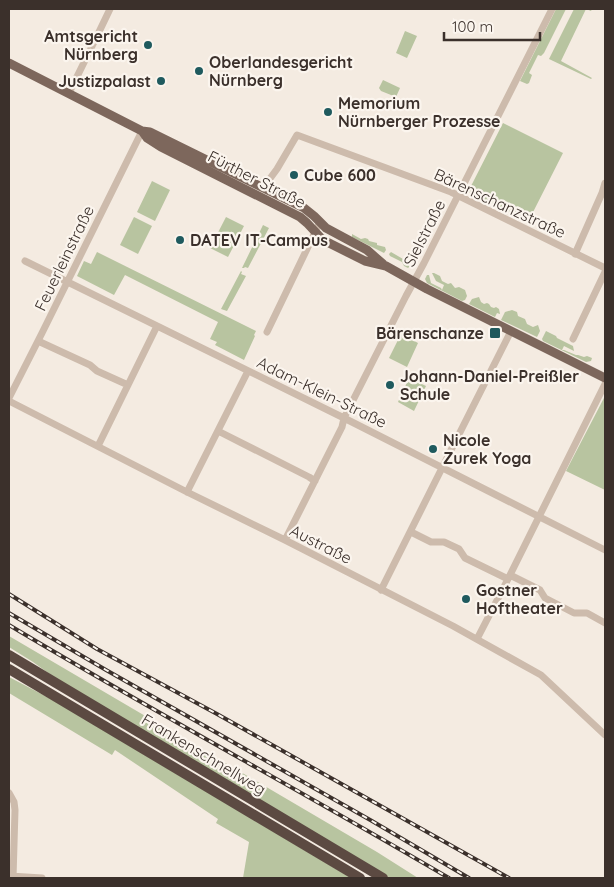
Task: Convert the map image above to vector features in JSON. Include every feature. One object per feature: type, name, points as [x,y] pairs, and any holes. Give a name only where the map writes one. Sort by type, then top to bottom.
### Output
[{"type":"highway","name":"Frankenschnellweg","points":[[9,655],[383,878]]},
{"type":"highway","name":"Frankenschnellweg","points":[[9,669],[360,878]]},
{"type":"main road","name":"Fürther Straße","points":[[9,63],[142,131],[150,132],[308,211],[330,231],[367,250],[386,266],[414,282],[605,378]]},
{"type":"main road","name":"Fürther Straße","points":[[142,131],[147,138],[161,147],[300,217],[326,241],[365,261],[386,266]]},
{"type":"street","points":[[69,93],[110,9]]},
{"type":"street","name":"Sielstraße","points":[[285,540],[342,427],[344,418],[552,9]]},
{"type":"street","name":"Feuerleinstraße","points":[[9,399],[142,131]]},
{"type":"street","name":"Bärenschanzstraße","points":[[263,188],[277,169],[297,135],[458,195],[605,270]]},
{"type":"street","points":[[575,254],[604,194],[605,184]]},
{"type":"street","points":[[267,332],[320,222]]},
{"type":"street","name":"Adam-Klein-Straße","points":[[25,261],[344,418],[605,550]]},
{"type":"street","points":[[573,339],[605,270]]},
{"type":"street","points":[[98,446],[158,326]]},
{"type":"street","points":[[382,590],[511,331]]},
{"type":"street","points":[[38,341],[90,365],[97,371],[128,386]]},
{"type":"street","points":[[187,492],[248,371]]},
{"type":"street","points":[[477,639],[605,384]]},
{"type":"street","name":"Austraße","points":[[9,399],[187,492],[477,639],[542,675],[604,732]]},
{"type":"street","points":[[218,431],[315,481]]},
{"type":"street","points":[[411,532],[431,542],[444,542],[451,545],[459,549],[465,558],[540,590],[546,598],[574,613],[586,613],[605,623]]},
{"type":"street","points":[[9,793],[14,802],[15,810],[12,877],[42,878]]},
{"type":"green space","points":[[556,9],[566,9],[544,53],[541,56],[538,55],[529,73],[532,75],[529,83],[520,81]]},
{"type":"green space","points":[[574,9],[586,9],[561,61],[591,79],[549,59]]},
{"type":"green space","points":[[405,31],[417,36],[407,58],[396,53]]},
{"type":"green space","points":[[383,80],[400,88],[396,97],[381,91],[379,88]]},
{"type":"green space","points":[[503,123],[563,153],[528,222],[468,192]]},
{"type":"green space","points":[[152,181],[170,190],[155,221],[137,212]]},
{"type":"green space","points":[[134,217],[152,226],[138,254],[120,245]]},
{"type":"green space","points":[[226,217],[244,226],[228,257],[210,248]]},
{"type":"green space","points":[[263,225],[269,228],[248,268],[242,268]]},
{"type":"green space","points":[[352,234],[361,239],[365,238],[377,243],[377,245],[385,247],[386,250],[384,253],[352,237]]},
{"type":"green space","points":[[97,252],[256,331],[244,360],[215,345],[217,342],[210,339],[218,322],[125,275],[114,295],[77,276],[84,261],[91,264]]},
{"type":"green space","points":[[391,252],[403,259],[409,259],[411,265],[408,268],[404,266],[402,262],[390,256]]},
{"type":"green space","points":[[241,271],[241,274],[246,276],[227,311],[221,309]]},
{"type":"green space","points":[[432,273],[440,276],[442,281],[448,284],[451,283],[455,288],[459,287],[465,290],[467,296],[465,300],[462,301],[427,283],[425,279],[429,275],[431,283],[442,290],[444,285],[436,281]]},
{"type":"green space","points":[[479,297],[484,304],[487,303],[491,307],[499,309],[500,314],[497,313],[495,317],[469,304],[472,299]]},
{"type":"green space","points":[[512,310],[517,312],[518,316],[525,319],[527,324],[533,327],[538,325],[540,331],[537,337],[501,320],[505,312]]},
{"type":"green space","points":[[546,331],[573,346],[574,351],[564,346],[562,350],[584,357],[587,356],[592,358],[591,361],[586,362],[543,341],[542,339]]},
{"type":"green space","points":[[401,334],[418,343],[407,367],[389,358]]},
{"type":"green space","points":[[409,378],[426,386],[414,411],[398,402]]},
{"type":"green space","points":[[605,396],[605,490],[566,471]]},
{"type":"green space","points":[[9,636],[418,878],[390,878],[58,680],[9,647]]},
{"type":"green space","points":[[9,677],[51,699],[351,878],[243,878],[249,842],[216,823],[218,819],[115,750],[112,755],[9,693]]},
{"type":"railway","points":[[9,594],[97,649],[509,878]]},
{"type":"railway","points":[[9,613],[469,878]]},
{"type":"railway","points":[[9,625],[449,878]]},
{"type":"place","name":"Amtsgericht Nürnberg","points":[[148,45]]},
{"type":"place","name":"Oberlandesgericht Nürnberg","points":[[199,71]]},
{"type":"place","name":"Justizpalast","points":[[161,81]]},
{"type":"place","name":"Memorium Nürnberger Prozesse","points":[[328,112]]},
{"type":"place","name":"Cube 600","points":[[294,175]]},
{"type":"place","name":"DATEV IT-Campus","points":[[180,240]]},
{"type":"place","name":"Bärenschanze","points":[[495,333]]},
{"type":"place","name":"Johann-Daniel-Preißler Schule","points":[[390,385]]},
{"type":"place","name":"Nicole Zurek Yoga","points":[[433,449]]},
{"type":"place","name":"Gostner Hoftheater","points":[[466,599]]}]
